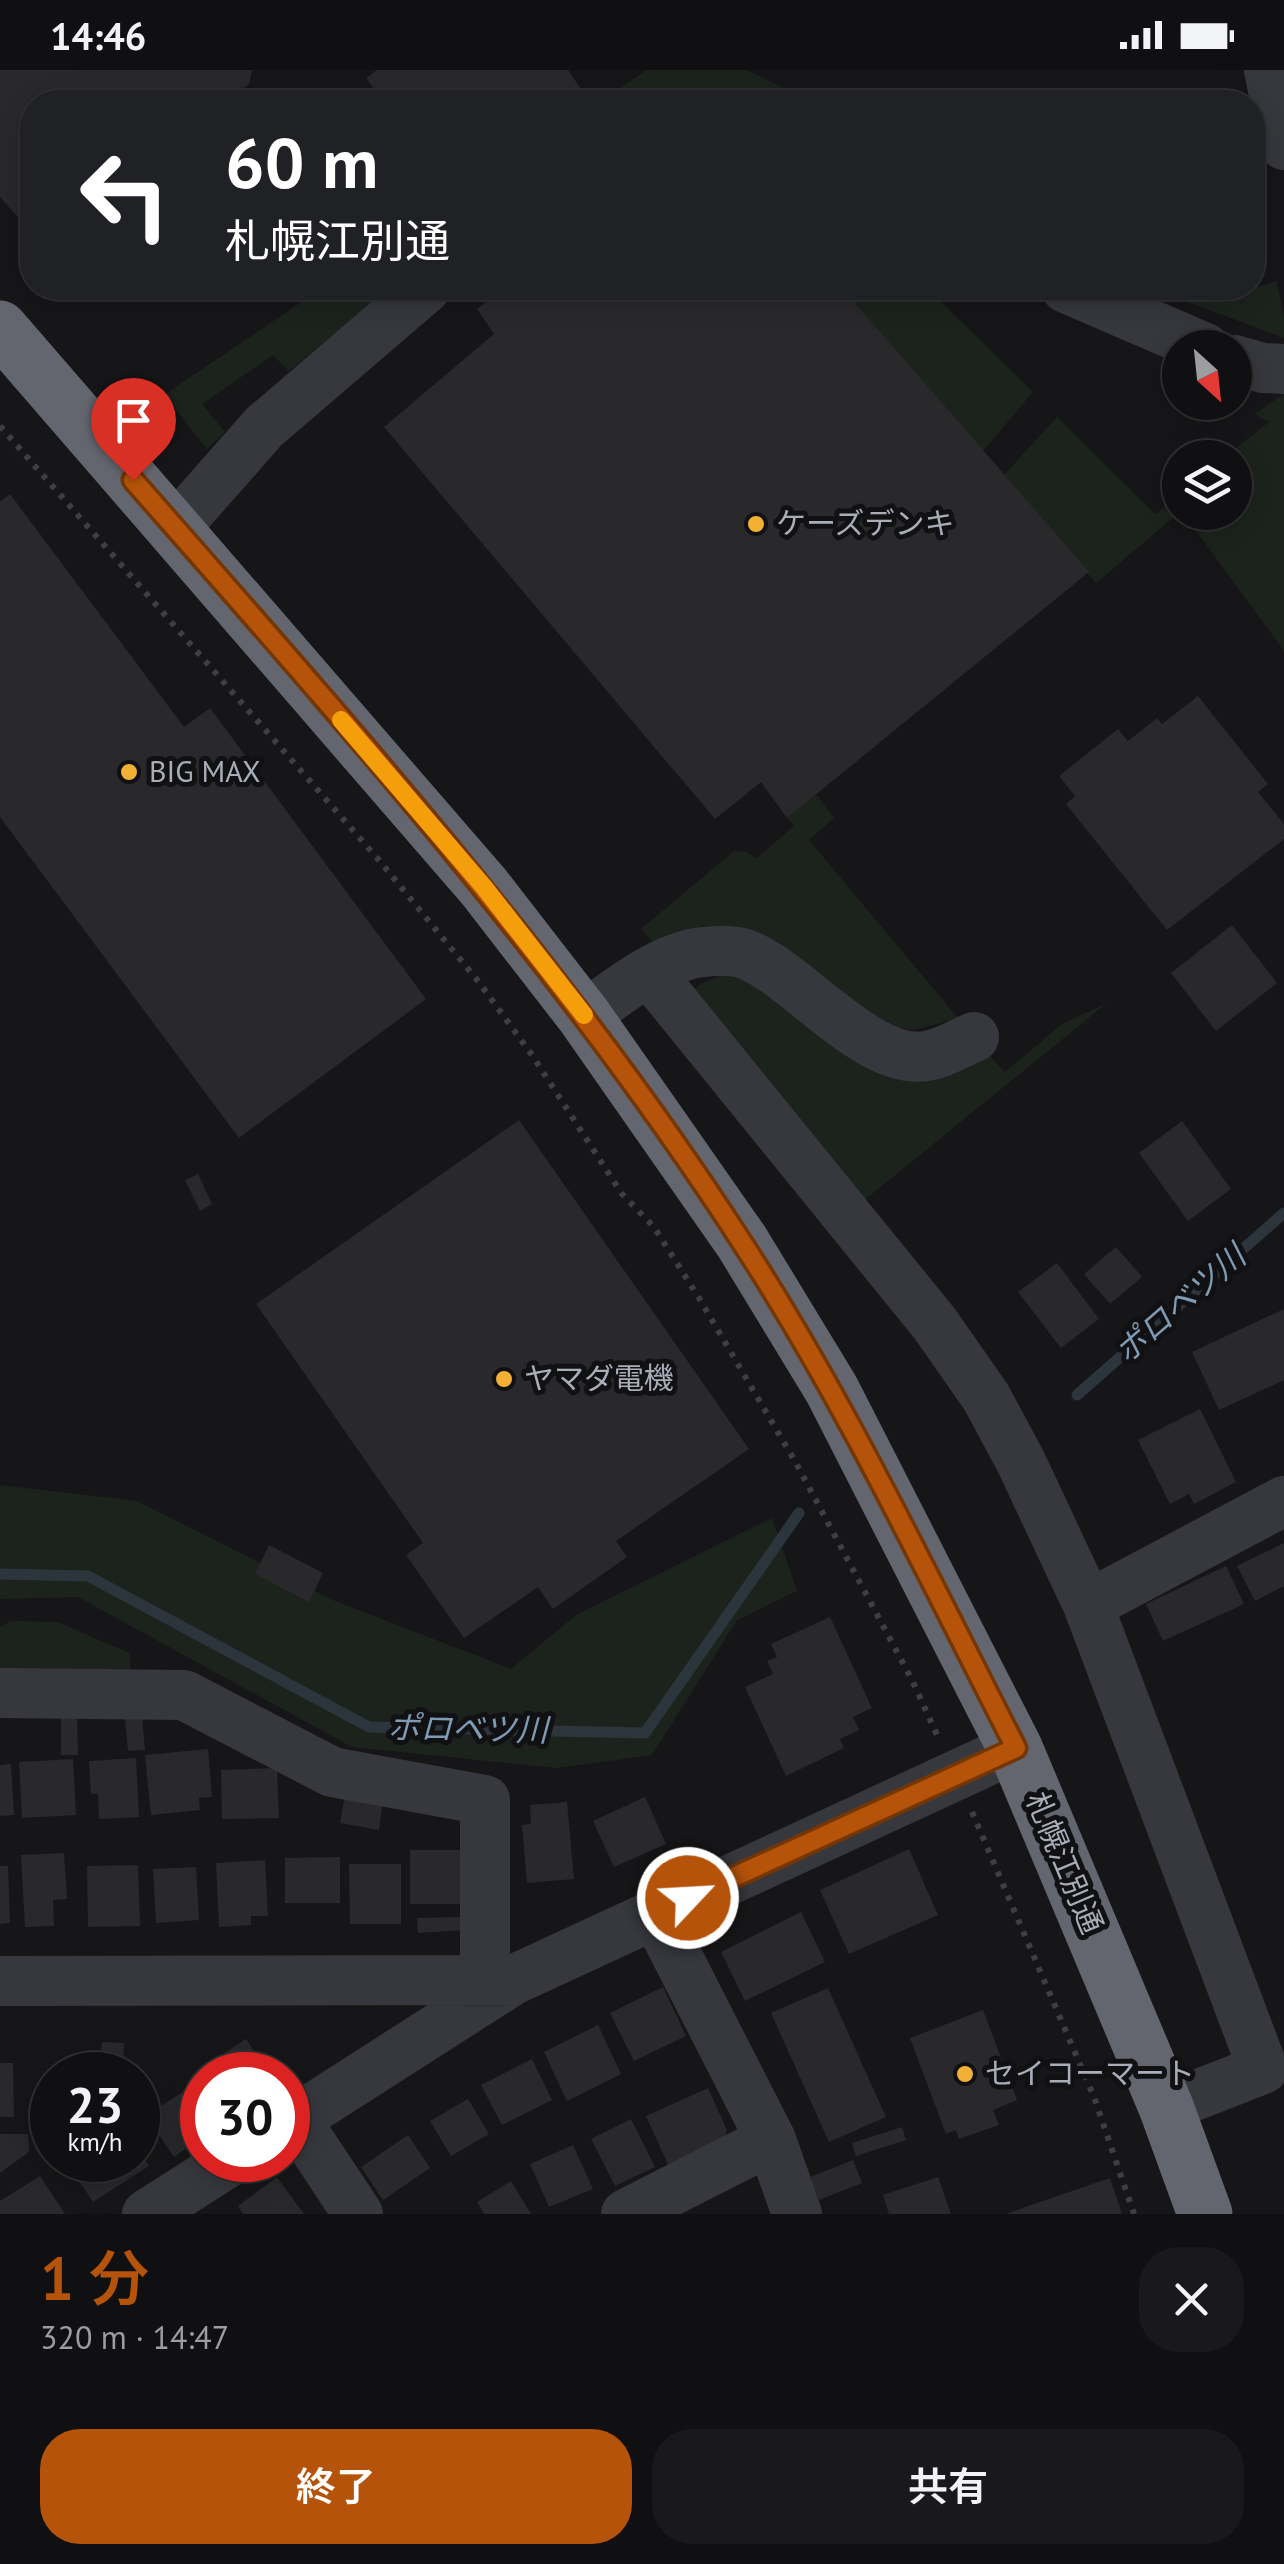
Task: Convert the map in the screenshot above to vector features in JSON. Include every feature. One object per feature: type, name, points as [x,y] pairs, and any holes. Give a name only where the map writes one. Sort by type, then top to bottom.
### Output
[{"type":"highway","name":"札幌江別通","points":[[0,328],[484,887],[584,1016],[732,1226],[832,1390],[1016,1748],[1166,2107],[1205,2214]]},
{"type":"street","points":[[1269,70],[1284,146]]},
{"type":"street","points":[[175,528],[264,426],[412,300]]},
{"type":"street","points":[[1094,300],[1163,330]]},
{"type":"street","points":[[1252,365],[1284,369]]},
{"type":"street","points":[[584,1016],[649,972],[692,954],[743,952],[791,981],[837,1021],[889,1051],[928,1057],[974,1036]]},
{"type":"street","points":[[649,972],[935,1324],[986,1397],[1088,1604],[1263,2070],[1166,2107]]},
{"type":"street","points":[[1088,1604],[1284,1501]]},
{"type":"street","points":[[0,1693],[184,1695],[332,1772],[485,1800],[499,1980]]},
{"type":"street","points":[[310,2110],[499,1980],[1016,1748]]},
{"type":"street","points":[[655,1913],[771,2140],[797,2214]]},
{"type":"street","points":[[0,1981],[499,1980]]},
{"type":"street","points":[[626,2214],[771,2140]]},
{"type":"street","points":[[310,2147],[358,2214]]},
{"type":"street","points":[[147,2214],[197,2182]]},
{"type":"path","points":[[0,426],[378,859],[466,966],[559,1094],[622,1194],[654,1228],[699,1298],[796,1463],[912,1680],[1094,2097],[1134,2214]]},
{"type":"shaded area","points":[[647,70],[747,70],[789,90],[617,90]]},
{"type":"shaded area","points":[[1277,281],[1284,338],[1182,300],[1265,300],[1265,284]]},
{"type":"shaded area","points":[[304,300],[375,300],[289,371],[273,355],[202,404],[225,432],[207,449],[164,395]]},
{"type":"shaded area","points":[[852,300],[939,300],[1033,392],[983,451]]},
{"type":"shaded area","points":[[1284,394],[1284,651],[1195,530],[1252,530],[1252,440],[1246,440],[1269,422],[1254,414]]},
{"type":"shaded area","points":[[1057,417],[1155,514],[1162,509],[1162,527],[1096,583],[1004,475]]},
{"type":"shaded area","points":[[816,794],[834,818],[809,840],[958,1018],[915,1030],[881,1025],[743,930],[702,926],[659,949],[641,929],[734,851],[747,852],[756,859],[794,826],[787,818]]},
{"type":"shaded area","points":[[747,972],[799,1003],[986,1051],[1005,1072],[1062,1024],[1107,1003],[856,1207],[687,995],[715,978]]},
{"type":"shaded area","points":[[0,1485],[137,1501],[335,1601],[511,1669],[576,1615],[772,1518],[797,1591],[737,1620],[652,1755],[557,1768],[352,1747],[78,1597],[0,1599]]},
{"type":"shaded area","points":[[11,1621],[58,1622],[129,1653],[131,1674],[0,1678],[0,1627]]},
{"type":"building","points":[[0,70],[252,70],[249,84],[241,90],[20,90],[20,220],[0,197]]},
{"type":"building","points":[[377,70],[568,70],[582,90],[374,90],[366,78]]},
{"type":"building","name":"ケーズデンキ","points":[[488,300],[852,300],[1089,572],[787,818],[761,782],[715,819],[384,427],[494,334],[477,309]]},
{"type":"building","name":"BIG MAX","points":[[10,494],[184,727],[210,708],[426,999],[239,1138],[0,817],[0,502]]},
{"type":"building","points":[[1198,696],[1268,784],[1258,792],[1284,824],[1284,839],[1167,930],[1066,804],[1075,796],[1059,776],[1118,729],[1128,741],[1157,718],[1162,724]]},
{"type":"building","points":[[1232,925],[1277,983],[1216,1031],[1171,973]]},
{"type":"building","name":"ヤマダ電機","points":[[519,1120],[749,1449],[616,1541],[627,1557],[553,1609],[538,1587],[464,1638],[406,1555],[423,1543],[256,1304]]},
{"type":"building","points":[[1182,1121],[1231,1189],[1188,1221],[1139,1153]]},
{"type":"building","points":[[198,1174],[212,1204],[200,1211],[185,1180]]},
{"type":"building","points":[[1116,1247],[1142,1277],[1110,1304],[1084,1274]]},
{"type":"building","points":[[1057,1263],[1099,1319],[1061,1348],[1018,1292]]},
{"type":"building","points":[[1284,1309],[1284,1380],[1219,1410],[1192,1352]]},
{"type":"building","points":[[1200,1409],[1236,1482],[1194,1504],[1189,1494],[1170,1504],[1138,1440]]},
{"type":"building","points":[[1284,1543],[1284,1586],[1255,1601],[1237,1566]]},
{"type":"building","points":[[269,1545],[323,1573],[309,1602],[255,1574]]},
{"type":"building","points":[[1226,1566],[1244,1604],[1163,1641],[1146,1604]]},
{"type":"building","points":[[830,1617],[872,1708],[853,1717],[859,1730],[840,1739],[844,1748],[786,1776],[745,1687],[773,1674],[767,1661],[777,1657],[771,1644]]},
{"type":"building","points":[[61,1716],[77,1716],[78,1755],[61,1755]]},
{"type":"building","points":[[142,1716],[145,1750],[128,1751],[125,1718]]},
{"type":"building","points":[[208,1749],[212,1797],[199,1798],[200,1810],[151,1815],[145,1755]]},
{"type":"building","points":[[136,1758],[139,1817],[99,1819],[98,1794],[91,1794],[89,1761]]},
{"type":"building","points":[[73,1759],[76,1815],[22,1818],[19,1762]]},
{"type":"building","points":[[11,1764],[14,1815],[0,1816],[0,1765]]},
{"type":"building","points":[[277,1768],[279,1818],[222,1819],[221,1770]]},
{"type":"building","points":[[345,1794],[383,1800],[379,1830],[340,1823]]},
{"type":"building","points":[[645,1797],[666,1844],[614,1867],[593,1821]]},
{"type":"building","points":[[567,1802],[574,1879],[527,1883],[522,1825],[531,1824],[530,1805]]},
{"type":"building","points":[[909,1849],[938,1915],[849,1954],[820,1890]]},
{"type":"building","points":[[410,1850],[462,1850],[462,1904],[410,1904]]},
{"type":"building","points":[[64,1853],[67,1899],[53,1900],[54,1926],[25,1927],[21,1855]]},
{"type":"building","points":[[340,1857],[340,1903],[285,1903],[285,1858]]},
{"type":"building","points":[[265,1860],[268,1916],[251,1916],[251,1925],[219,1927],[216,1863]]},
{"type":"building","points":[[349,1864],[401,1864],[401,1924],[350,1924]]},
{"type":"building","points":[[138,1865],[140,1926],[88,1927],[87,1866]]},
{"type":"building","points":[[0,1866],[8,1866],[10,1923],[0,1924]]},
{"type":"building","points":[[196,1867],[199,1920],[156,1923],[153,1869]]},
{"type":"building","points":[[801,1912],[825,1962],[745,2001],[721,1952]]},
{"type":"building","points":[[465,1917],[465,1930],[418,1933],[417,1918]]},
{"type":"building","points":[[663,1987],[686,2036],[634,2061],[610,2013]]},
{"type":"building","points":[[828,1988],[886,2117],[829,2142],[771,2013]]},
{"type":"building","points":[[983,2010],[1017,2100],[993,2110],[999,2125],[959,2139],[956,2130],[946,2134],[910,2038]]},
{"type":"building","points":[[598,2025],[621,2074],[567,2101],[544,2052]]},
{"type":"building","points":[[246,2039],[254,2052],[226,2052]]},
{"type":"building","points":[[102,2042],[124,2043],[124,2052],[101,2052]]},
{"type":"building","points":[[532,2059],[552,2100],[502,2125],[481,2085]]},
{"type":"building","points":[[0,2063],[13,2063],[14,2117],[0,2117]]},
{"type":"building","points":[[708,2088],[727,2130],[722,2144],[669,2167],[646,2116]]},
{"type":"building","points":[[180,2094],[180,2153],[174,2157],[160,2136],[160,2107]]},
{"type":"building","points":[[468,2099],[489,2134],[451,2156],[430,2121]]},
{"type":"building","points":[[631,2119],[655,2167],[615,2186],[591,2139]]},
{"type":"building","points":[[902,2127],[906,2140],[856,2156],[852,2143]]},
{"type":"building","points":[[0,2134],[28,2134],[29,2152],[0,2173]]},
{"type":"building","points":[[408,2135],[430,2168],[383,2200],[361,2167]]},
{"type":"building","points":[[573,2145],[593,2189],[549,2207],[530,2164]]},
{"type":"building","points":[[853,2160],[862,2183],[819,2200],[810,2177]]},
{"type":"building","points":[[938,2177],[951,2214],[889,2214],[883,2195]]},
{"type":"building","points":[[1110,2178],[1122,2214],[1008,2214],[1008,2213]]},
{"type":"building","points":[[511,2181],[531,2214],[484,2214],[477,2202]]},
{"type":"building","points":[[30,2182],[44,2182],[65,2214],[0,2214],[0,2201]]},
{"type":"building","points":[[80,2182],[124,2182],[93,2202]]},
{"type":"building","points":[[270,2182],[281,2182],[304,2214],[243,2214],[238,2206]]},
{"type":"waterway","name":"ポロベツ川","points":[[1077,1395],[1284,1213]]},
{"type":"waterway","name":"ポロベツ川","points":[[0,1574],[88,1576],[369,1727],[645,1733],[799,1513]]},
{"type":"slow traffic","points":[[341,720],[484,887],[584,1015]]},
{"type":"place","name":"ケーズデンキ","points":[[756,524]]},
{"type":"place","name":"BIG MAX","points":[[129,772]]},
{"type":"place","name":"ヤマダ電機","points":[[504,1379]]},
{"type":"place","name":"セイコーマート","points":[[965,2074]]},
{"type":"route","points":[[133,480],[484,887],[671,1136],[742,1242],[832,1390],[1016,1748],[688,1898]]}]
